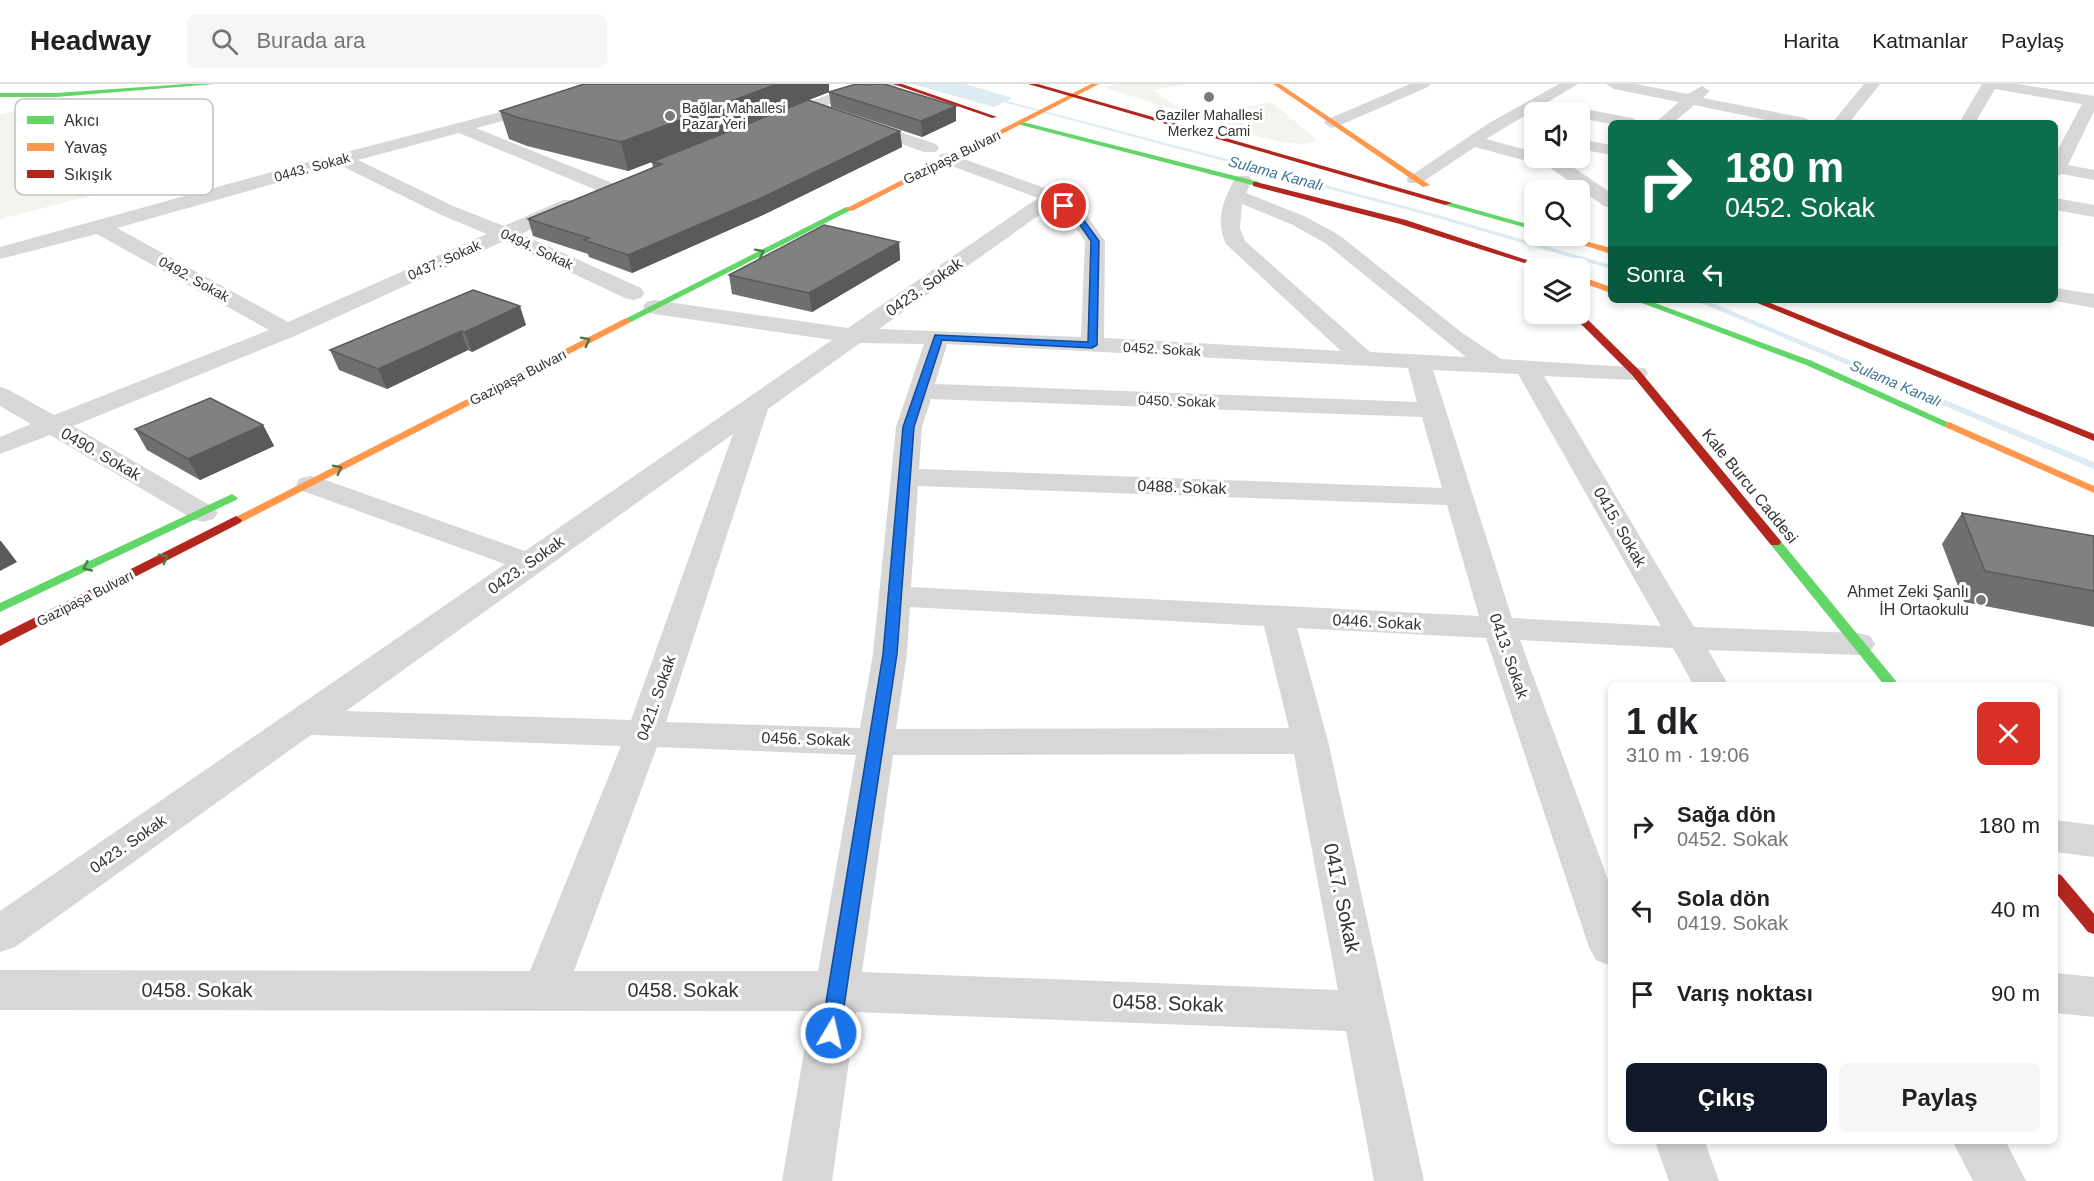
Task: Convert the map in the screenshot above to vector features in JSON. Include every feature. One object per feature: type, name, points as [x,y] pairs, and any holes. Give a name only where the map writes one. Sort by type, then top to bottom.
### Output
[{"type":"street","points":[[0,95],[56,95],[212,84]]},
{"type":"street","name":"0443. Sokak","points":[[0,253],[626,84]]},
{"type":"street","points":[[757,128],[836,97],[893,84]]},
{"type":"street","name":"Gazipaşa Bulvarı","points":[[893,84],[1000,114],[973,127]]},
{"type":"street","points":[[1032,84],[1058,87],[1074,95],[1524,225]]},
{"type":"street","points":[[1074,95],[1096,84]]},
{"type":"street","points":[[1332,123],[1423,84]]},
{"type":"street","points":[[1538,102],[1570,84]]},
{"type":"street","points":[[1614,84],[1791,120]]},
{"type":"street","points":[[1666,120],[1711,84]]},
{"type":"street","points":[[1842,120],[1872,84]]},
{"type":"street","points":[[1968,120],[1990,84],[2092,101],[2058,166]]},
{"type":"street","points":[[1282,85],[1332,123],[1415,179],[1467,208],[1500,253],[1524,271]]},
{"type":"street","points":[[1031,99],[1058,87]]},
{"type":"street","name":"Gazipaşa Bulvarı","points":[[910,159],[1020,123],[1074,95]]},
{"type":"street","points":[[810,107],[939,150],[1052,197],[1075,213],[1095,241],[1092,345]]},
{"type":"street","points":[[1415,179],[1524,110]]},
{"type":"street","points":[[1590,115],[1617,120]]},
{"type":"street","points":[[1020,123],[1239,188],[1402,222],[1524,261]]},
{"type":"street","points":[[1495,126],[1524,132]]},
{"type":"street","points":[[461,128],[608,189]]},
{"type":"street","points":[[2076,131],[2094,135]]},
{"type":"street","points":[[1472,141],[1555,164],[1608,200]]},
{"type":"street","points":[[1590,146],[1608,149]]},
{"type":"street","name":"Gazipaşa Bulvarı","points":[[0,641],[310,484],[639,297],[939,150]]},
{"type":"street","name":"0494. Sokak","points":[[342,159],[446,210],[503,233],[639,297]]},
{"type":"street","points":[[2058,170],[2094,175]]},
{"type":"street","name":"0437. Sokak","points":[[0,446],[287,331],[503,233],[629,180]]},
{"type":"street","points":[[1239,188],[1228,221],[1230,233],[1236,244],[1365,360]]},
{"type":"street","points":[[1239,188],[1330,238],[1460,344],[1497,367]]},
{"type":"street","name":"0423. Sokak","points":[[0,934],[1052,197]]},
{"type":"street","points":[[2058,205],[2094,211]]},
{"type":"street","name":"0492. Sokak","points":[[100,227],[287,331]]},
{"type":"street","points":[[1590,245],[1608,250]]},
{"type":"street","points":[[1590,283],[1608,289]]},
{"type":"street","points":[[2058,295],[2094,301]]},
{"type":"street","name":"0452. Sokak","points":[[639,297],[853,336],[938,337],[1497,367],[1636,372]]},
{"type":"street","points":[[1648,303],[1809,363],[2094,490]]},
{"type":"street","points":[[1762,303],[2094,438]]},
{"type":"street","name":"Kale Burcu Caddesi","points":[[1586,324],[1636,372],[1890,682]]},
{"type":"street","points":[[807,1181],[890,654],[909,427],[938,337]]},
{"type":"street","name":"0413. Sokak","points":[[1418,362],[1499,628],[1608,938]]},
{"type":"street","name":"0415. Sokak","points":[[1527,368],[1710,682]]},
{"type":"street","name":"0450. Sokak","points":[[920,391],[1433,410]]},
{"type":"street","name":"0490. Sokak","points":[[0,395],[203,513]]},
{"type":"street","name":"0421. Sokak","points":[[545,990],[644,734],[757,403]]},
{"type":"street","name":"0488. Sokak","points":[[905,477],[1459,496]]},
{"type":"street","points":[[310,484],[530,563]]},
{"type":"street","name":"Gazipaşa Bulvarı","points":[[0,608],[244,492]]},
{"type":"street","name":"0446. Sokak","points":[[895,596],[1684,638],[1858,644]]},
{"type":"street","name":"0417. Sokak","points":[[1278,616],[1310,741],[1399,1181]]},
{"type":"street","name":"0456. Sokak","points":[[303,722],[876,742],[1310,741]]},
{"type":"street","points":[[2058,836],[2094,841]]},
{"type":"street","points":[[2058,884],[2094,927]]},
{"type":"street","name":"0458. Sokak","points":[[0,990],[838,990],[1365,1011]]},
{"type":"street","points":[[2058,993],[2094,997]]},
{"type":"street","points":[[1681,1144],[1694,1181]]},
{"type":"street","points":[[1979,1144],[2001,1181]]},
{"type":"shaded area","points":[[912,84],[965,84],[1013,98],[994,107]]},
{"type":"shaded area","points":[[1114,84],[1187,84],[1152,90],[1188,114],[1106,88]]},
{"type":"shaded area","points":[[1272,102],[1317,140],[1307,144],[1277,141],[1196,116]]},
{"type":"shaded area","points":[[15,111],[15,195],[94,195],[0,219],[0,114]]},
{"type":"building","points":[[584,84],[777,84],[621,142],[519,118],[500,111]]},
{"type":"building","points":[[856,84],[884,84],[956,106],[921,121],[829,92]]},
{"type":"building","points":[[808,100],[900,131],[761,198],[628,255],[584,240],[589,238],[528,219],[662,164],[652,162]]},
{"type":"building","points":[[824,225],[899,242],[809,293],[729,275]]},
{"type":"building","points":[[473,290],[520,306],[378,369],[330,350]]},
{"type":"building","points":[[210,398],[263,425],[188,459],[135,429]]},
{"type":"building","points":[[1962,513],[2094,536],[2094,591],[1985,571]]},
{"type":"waterway","name":"Sulama Kanalı","points":[[990,97],[1429,214],[1608,266]]},
{"type":"waterway","name":"Sulama Kanalı","points":[[1705,303],[2094,466]]},
{"type":"traffic: fast","points":[[0,95],[56,95],[212,84]]},
{"type":"traffic: fast","points":[[1019,123],[1256,184]]},
{"type":"traffic: fast","points":[[1448,203],[1524,225]]},
{"type":"traffic: fast","points":[[626,321],[849,209]]},
{"type":"traffic: fast","points":[[1647,303],[1809,363],[1949,425]]},
{"type":"traffic: fast","points":[[0,608],[232,498]]},
{"type":"traffic: fast","points":[[1775,542],[1890,682]]},
{"type":"traffic: slow","points":[[849,209],[1096,84]]},
{"type":"traffic: slow","points":[[1276,84],[1426,185]]},
{"type":"traffic: slow","points":[[1590,245],[1608,250]]},
{"type":"traffic: slow","points":[[1590,283],[1608,289]]},
{"type":"traffic: slow","points":[[236,520],[626,321]]},
{"type":"traffic: slow","points":[[1949,425],[2094,490]]},
{"type":"traffic: jam","points":[[896,84],[994,117]]},
{"type":"traffic: jam","points":[[1031,84],[1448,203]]},
{"type":"traffic: jam","points":[[1256,184],[1403,222],[1524,261]]},
{"type":"traffic: jam","points":[[1762,303],[2094,438]]},
{"type":"traffic: jam","points":[[1586,324],[1636,373],[1775,542]]},
{"type":"traffic: jam","points":[[0,641],[236,520]]},
{"type":"traffic: jam","points":[[2058,884],[2094,927]]},
{"type":"place","name":"Gaziler Mahallesi Merkez Cami","points":[[1209,97]]},
{"type":"place","name":"Bağlar Mahallesi Pazar Yeri","points":[[670,116]]},
{"type":"place","name":"Ahmet Zeki Şanlı İH Ortaokulu","points":[[1981,600]]},
{"type":"route","points":[[831,1033],[890,654],[909,427],[938,337],[1092,345],[1095,241],[1075,213],[1064,206]]}]
